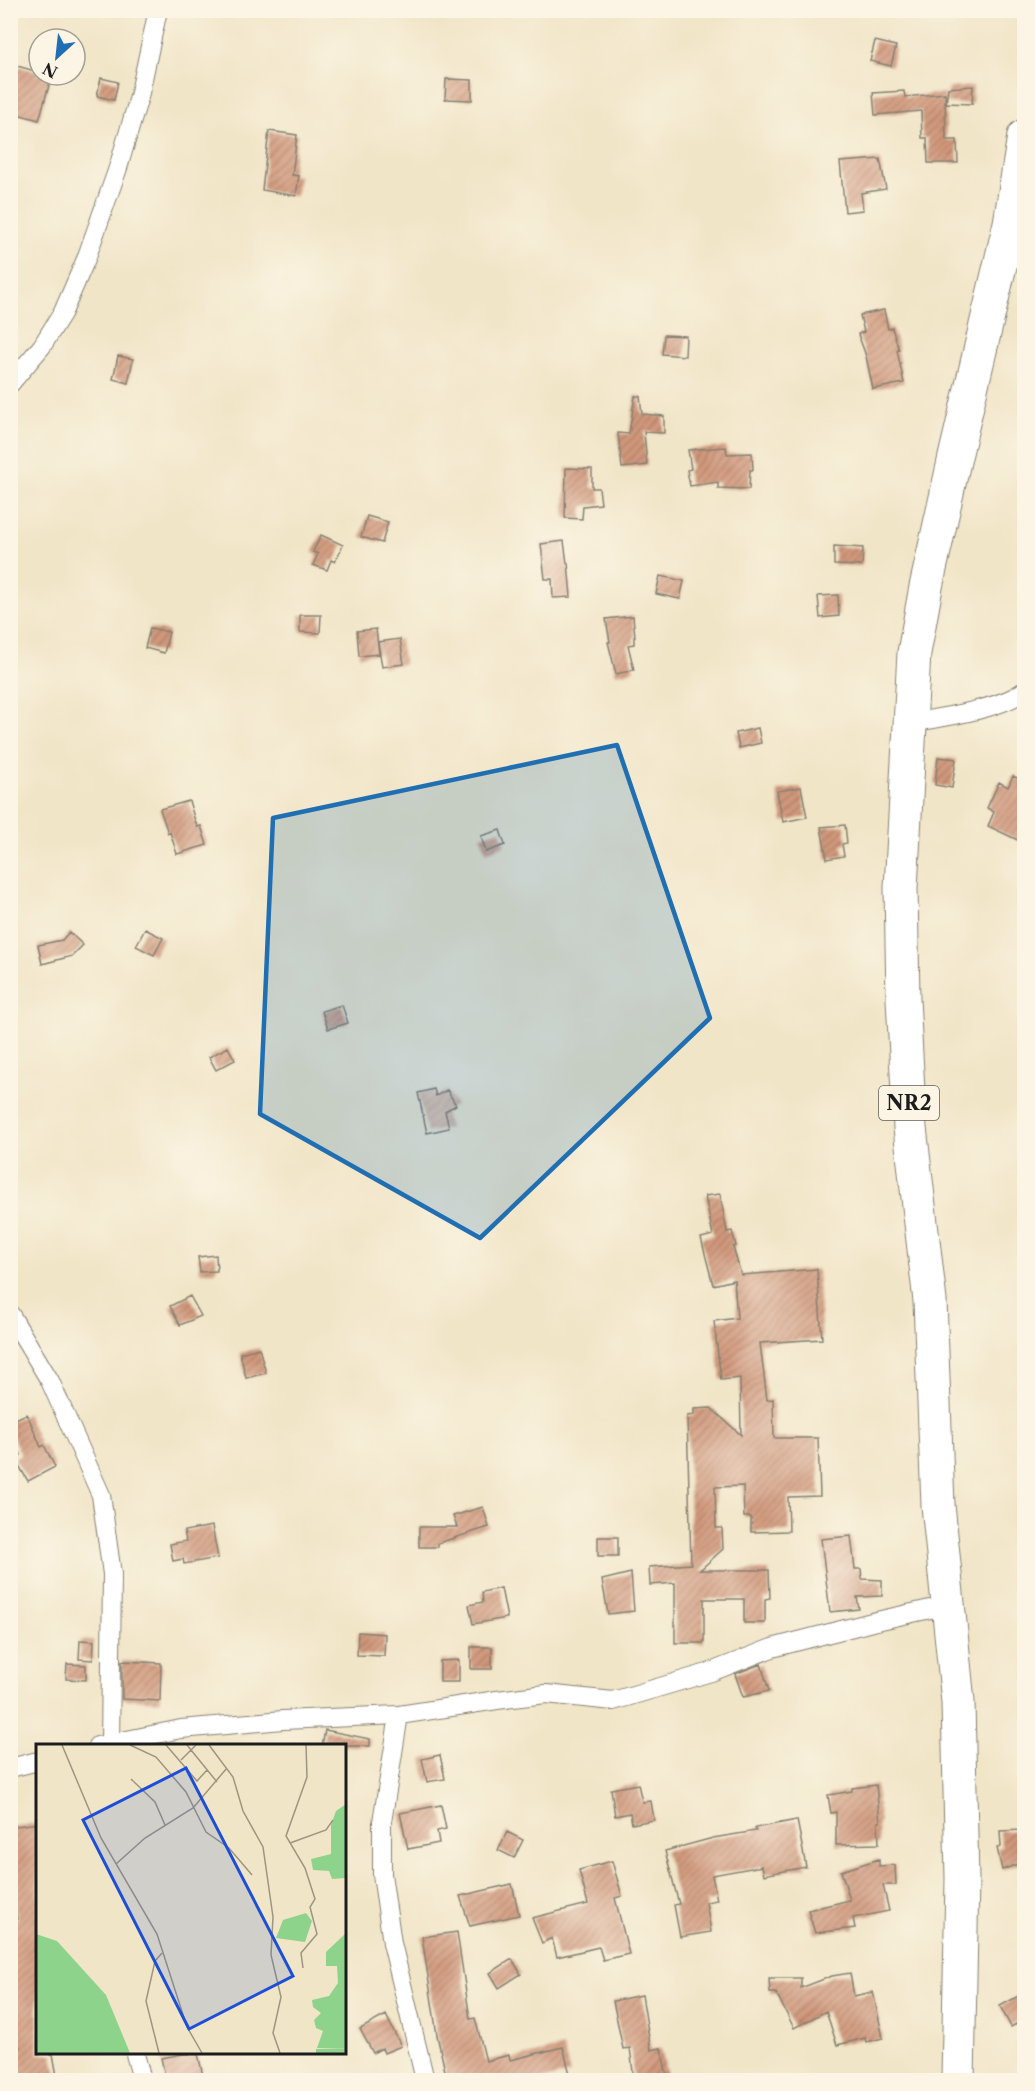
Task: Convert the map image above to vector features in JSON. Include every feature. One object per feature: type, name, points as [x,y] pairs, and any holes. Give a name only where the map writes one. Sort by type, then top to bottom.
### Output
[{"type":"highway","name":"NR2","points":[[958,2080],[962,1879],[958,1702],[938,1505],[930,1301],[910,1128],[903,999],[901,888],[914,653],[926,587],[1010,223],[1024,136]]},
{"type":"street","points":[[10,384],[42,346],[63,312],[86,259],[118,168],[139,97],[158,10]]},
{"type":"street","points":[[910,723],[946,717],[1005,701],[1017,697],[1024,691]]},
{"type":"street","points":[[10,1314],[50,1381],[101,1495],[112,1574],[106,1744]]},
{"type":"street","points":[[111,1744],[182,1729],[283,1720],[399,1715],[546,1694],[613,1701],[711,1671],[772,1648],[948,1605]]},
{"type":"street","points":[[399,1715],[382,1822],[382,1874],[392,1943],[425,2080]]},
{"type":"street","points":[[10,1768],[36,1762]]},
{"type":"street","points":[[135,2055],[142,2080]]},
{"type":"highlighted area","points":[[617,745],[710,1018],[480,1238],[260,1114],[273,818]]},
{"type":"building","points":[[875,41],[896,46],[891,66],[870,61]]},
{"type":"building","points":[[10,64],[27,69],[27,87],[49,87],[39,120],[10,112]]},
{"type":"building","points":[[101,78],[118,82],[114,100],[97,96]]},
{"type":"building","points":[[446,79],[472,80],[472,100],[445,99]]},
{"type":"building","points":[[973,86],[972,104],[946,103],[948,88]]},
{"type":"building","points":[[904,91],[905,97],[945,93],[946,140],[957,140],[958,163],[928,163],[927,138],[922,138],[921,111],[875,115],[873,93]]},
{"type":"building","points":[[269,131],[297,135],[292,175],[299,176],[296,196],[262,190]]},
{"type":"building","points":[[880,159],[886,189],[861,193],[863,210],[845,212],[840,162]]},
{"type":"building","points":[[884,310],[888,329],[892,328],[899,350],[897,350],[904,383],[873,389],[866,356],[858,334],[864,332],[860,315]]},
{"type":"building","points":[[664,335],[686,336],[685,356],[662,354]]},
{"type":"building","points":[[118,356],[133,359],[128,383],[113,379]]},
{"type":"building","points":[[635,396],[640,396],[642,414],[664,416],[664,433],[644,432],[647,465],[622,468],[618,433],[629,434]]},
{"type":"building","points":[[726,447],[727,454],[752,453],[753,470],[750,470],[749,489],[718,488],[718,482],[690,486],[687,470],[691,469],[688,450]]},
{"type":"building","points":[[566,468],[592,469],[592,488],[599,488],[601,504],[583,506],[582,519],[565,518]]},
{"type":"building","points":[[367,516],[388,522],[382,543],[361,537]]},
{"type":"building","points":[[321,535],[343,545],[335,562],[331,560],[327,570],[313,565],[318,554],[313,552]]},
{"type":"building","points":[[564,541],[571,597],[553,598],[552,579],[545,579],[541,544]]},
{"type":"building","points":[[834,546],[863,548],[862,566],[834,565]]},
{"type":"building","points":[[660,576],[684,581],[680,599],[656,594]]},
{"type":"building","points":[[838,595],[839,616],[820,618],[818,596]]},
{"type":"building","points":[[300,615],[321,615],[320,633],[300,632]]},
{"type":"building","points":[[633,616],[634,644],[628,645],[634,670],[616,674],[608,642],[610,642],[606,619]]},
{"type":"building","points":[[150,628],[169,632],[164,653],[145,648]]},
{"type":"building","points":[[376,629],[379,654],[359,656],[357,631]]},
{"type":"building","points":[[400,639],[404,664],[382,667],[378,642]]},
{"type":"building","points":[[758,728],[761,743],[739,748],[736,733]]},
{"type":"building","points":[[938,757],[956,759],[952,788],[935,785]]},
{"type":"building","points":[[1013,776],[1024,781],[1024,843],[988,826],[994,812],[987,808],[999,782],[1008,787]]},
{"type":"building","points":[[801,787],[807,817],[783,822],[777,791]]},
{"type":"building","points":[[189,801],[197,827],[201,826],[207,845],[177,854],[160,809]]},
{"type":"building","points":[[845,825],[847,843],[842,844],[844,856],[827,859],[821,827]]},
{"type":"building","points":[[500,830],[505,845],[486,852],[481,836]]},
{"type":"building","points":[[145,929],[163,938],[154,955],[136,946]]},
{"type":"building","points":[[69,932],[83,945],[72,956],[42,964],[38,945],[62,940]]},
{"type":"building","points":[[342,1005],[348,1023],[328,1029],[322,1011]]},
{"type":"building","points":[[228,1047],[235,1060],[216,1070],[209,1057]]},
{"type":"building","points":[[434,1089],[436,1096],[447,1090],[456,1105],[445,1111],[449,1128],[427,1133],[418,1093]]},
{"type":"building","points":[[720,1194],[727,1232],[732,1231],[736,1246],[733,1247],[741,1275],[817,1269],[822,1339],[760,1343],[767,1400],[773,1399],[774,1438],[818,1438],[820,1496],[788,1497],[789,1531],[751,1532],[751,1517],[744,1517],[743,1486],[715,1487],[716,1528],[722,1528],[723,1549],[700,1570],[769,1570],[770,1598],[765,1599],[765,1623],[744,1623],[744,1599],[704,1599],[704,1643],[675,1643],[675,1583],[650,1585],[649,1567],[691,1564],[687,1416],[694,1415],[694,1409],[711,1408],[741,1435],[740,1378],[721,1380],[714,1321],[737,1318],[734,1280],[713,1285],[701,1238],[713,1235],[705,1196]]},
{"type":"building","points":[[216,1255],[217,1271],[200,1272],[198,1257]]},
{"type":"building","points":[[190,1296],[201,1316],[180,1325],[170,1306]]},
{"type":"building","points":[[259,1348],[266,1373],[246,1378],[240,1353]]},
{"type":"building","points":[[27,1414],[41,1447],[44,1445],[55,1467],[28,1481],[15,1459],[21,1455],[10,1431],[10,1421]]},
{"type":"building","points":[[483,1507],[489,1527],[438,1543],[438,1547],[419,1547],[419,1527],[457,1527],[453,1516]]},
{"type":"building","points":[[212,1526],[218,1558],[184,1564],[183,1559],[173,1561],[170,1544],[186,1541],[184,1531]]},
{"type":"building","points":[[851,1536],[855,1569],[861,1569],[862,1579],[882,1580],[882,1596],[857,1597],[859,1609],[830,1612],[821,1539]]},
{"type":"building","points":[[598,1537],[618,1537],[618,1556],[598,1556]]},
{"type":"building","points":[[631,1573],[634,1611],[608,1614],[602,1580]]},
{"type":"building","points":[[501,1588],[507,1618],[473,1624],[469,1605],[483,1602],[482,1592]]},
{"type":"building","points":[[358,1632],[385,1634],[384,1656],[357,1655]]},
{"type":"building","points":[[80,1640],[94,1641],[93,1660],[79,1659]]},
{"type":"building","points":[[471,1647],[492,1647],[492,1669],[471,1669]]},
{"type":"building","points":[[459,1660],[459,1682],[440,1682],[440,1661]]},
{"type":"building","points":[[122,1661],[161,1663],[160,1701],[122,1699]]},
{"type":"building","points":[[67,1664],[86,1665],[86,1680],[66,1679]]},
{"type":"building","points":[[761,1664],[769,1691],[743,1697],[735,1674]]},
{"type":"building","points":[[325,1730],[370,1739],[370,1746],[322,1744]]},
{"type":"building","points":[[440,1755],[445,1779],[427,1782],[422,1759]]},
{"type":"building","points":[[638,1784],[642,1802],[651,1801],[654,1820],[632,1824],[630,1813],[615,1816],[611,1789]]},
{"type":"building","points":[[876,1785],[880,1822],[878,1822],[879,1844],[836,1845],[836,1812],[831,1813],[828,1795],[852,1791],[852,1788]]},
{"type":"building","points":[[441,1805],[446,1829],[437,1831],[439,1843],[408,1849],[400,1813]]},
{"type":"building","points":[[797,1820],[806,1867],[764,1875],[762,1866],[712,1875],[717,1900],[706,1902],[711,1932],[680,1937],[674,1905],[679,1904],[665,1851],[713,1838],[756,1831],[755,1828]]},
{"type":"building","points":[[36,1823],[36,1952],[34,1952],[36,1962],[36,2055],[53,2055],[57,2076],[35,2080],[16,2080],[10,2054],[10,2049],[20,2048],[10,2016],[10,1920],[17,1919],[10,1878],[10,1827]]},
{"type":"building","points":[[1024,1830],[1024,1862],[1002,1870],[997,1848],[1001,1847],[1000,1831]]},
{"type":"building","points":[[507,1832],[523,1840],[514,1858],[498,1850]]},
{"type":"building","points":[[879,1859],[879,1866],[895,1865],[896,1885],[883,1885],[889,1911],[853,1918],[855,1928],[815,1933],[808,1910],[850,1900],[841,1871]]},
{"type":"building","points":[[612,1861],[622,1896],[615,1898],[629,1954],[603,1960],[599,1947],[557,1957],[552,1938],[542,1943],[532,1918],[588,1904],[579,1870]]},
{"type":"building","points":[[512,1884],[519,1915],[470,1926],[460,1896]]},
{"type":"building","points":[[457,1932],[470,2019],[475,2018],[486,2061],[509,2055],[510,2060],[563,2047],[570,2074],[543,2080],[447,2080],[437,2035],[422,1937]]},
{"type":"building","points":[[512,1959],[521,1974],[499,1988],[490,1973]]},
{"type":"building","points":[[850,1973],[854,1996],[873,1992],[883,2038],[866,2042],[865,2038],[837,2045],[826,2011],[794,2028],[776,1993],[770,1993],[769,1978],[801,1978],[801,1988],[832,1976]]},
{"type":"building","points":[[1024,1993],[1024,2020],[1011,2027],[1000,2006]]},
{"type":"building","points":[[642,1995],[651,2050],[661,2048],[668,2080],[634,2080],[630,2048],[623,2049],[613,2001]]},
{"type":"building","points":[[386,2015],[401,2046],[384,2053],[382,2048],[373,2053],[360,2029]]},
{"type":"building","points":[[198,2055],[204,2080],[166,2080],[161,2058]]}]
